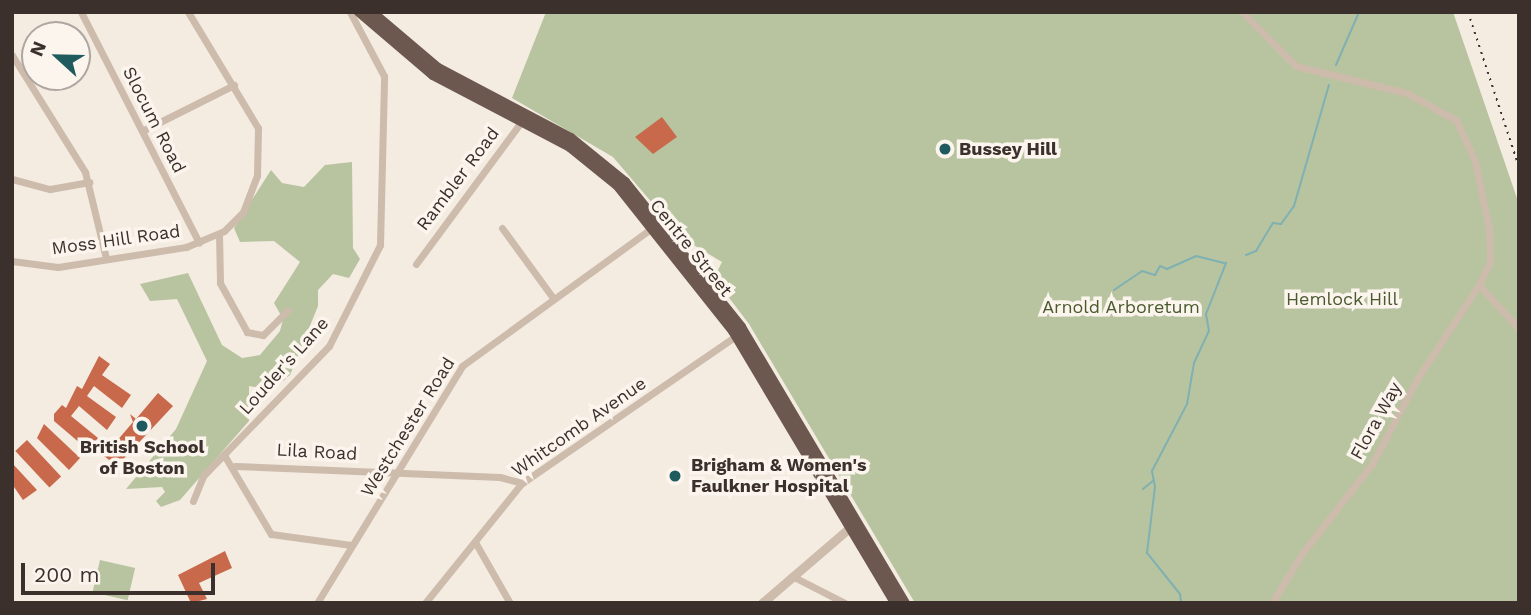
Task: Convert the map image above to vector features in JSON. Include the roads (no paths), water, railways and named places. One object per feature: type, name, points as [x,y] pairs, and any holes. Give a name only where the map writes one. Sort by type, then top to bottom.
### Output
[{"type":"highway","name":"Centre Street","points":[[359,12],[436,77],[524,118]]},
{"type":"highway","name":"Centre Street","points":[[372,12],[438,68],[524,118],[591,162],[655,226],[740,333],[854,524],[905,603]]},
{"type":"highway","name":"Centre Street","points":[[854,524],[895,603]]},
{"type":"street","name":"Slocum Road","points":[[81,12],[199,243]]},
{"type":"street","name":"Moss Hill Road","points":[[12,261],[58,267],[199,243],[219,234],[248,204],[260,158],[258,128],[188,12]]},
{"type":"street","name":"Louder's Lane","points":[[193,501],[199,482],[329,346],[380,244],[385,81],[350,12]]},
{"type":"street","name":"Flora Way","points":[[1242,12],[1296,66],[1407,93],[1456,120],[1475,161],[1489,229],[1490,262],[1479,285],[1417,379],[1372,464],[1303,552],[1272,603]]},
{"type":"street","points":[[362,37],[374,25]]},
{"type":"street","points":[[12,55],[89,182],[106,258]]},
{"type":"street","points":[[142,131],[234,85]]},
{"type":"street","name":"Rambler Road","points":[[416,264],[524,118]]},
{"type":"street","points":[[12,179],[50,189],[89,182]]},
{"type":"street","name":"Westchester Road","points":[[317,603],[462,366],[655,226]]},
{"type":"street","points":[[502,228],[553,298]]},
{"type":"street","points":[[219,234],[220,283],[247,332],[263,335],[288,310]]},
{"type":"street","points":[[1479,285],[1519,329]]},
{"type":"street","name":"Whitcomb Avenue","points":[[425,603],[522,483],[740,333]]},
{"type":"street","points":[[224,455],[235,466],[271,534],[351,545]]},
{"type":"street","name":"Lila Road","points":[[235,466],[500,477],[522,483]]},
{"type":"street","points":[[762,603],[854,524]]},
{"type":"street","points":[[475,542],[510,603]]},
{"type":"street","points":[[792,576],[845,603]]},
{"type":"waterway","points":[[1336,65],[1359,12]]},
{"type":"waterway","points":[[1246,255],[1256,251],[1273,223],[1281,224],[1294,206],[1329,85]]},
{"type":"waterway","points":[[1114,290],[1142,271],[1155,275],[1160,266],[1167,269],[1196,256],[1224,263]]},
{"type":"waterway","points":[[1181,603],[1180,594],[1147,553],[1155,487],[1152,471],[1187,404],[1194,363],[1209,331],[1206,314],[1226,263]]},
{"type":"waterway","points":[[1143,489],[1153,481]]},
{"type":"railway","points":[[1468,12],[1519,167]]},
{"type":"place","name":"Bussey Hill","points":[[945,149]]},
{"type":"place","name":"British School of Boston","points":[[142,426]]},
{"type":"place","name":"Brigham & Women's Faulkner Hospital","points":[[675,476]]},
{"type":"park label","name":"Hemlock Hill","points":[[1342,299]]},
{"type":"park label","name":"Arnold Arboretum","points":[[1121,307]]}]
